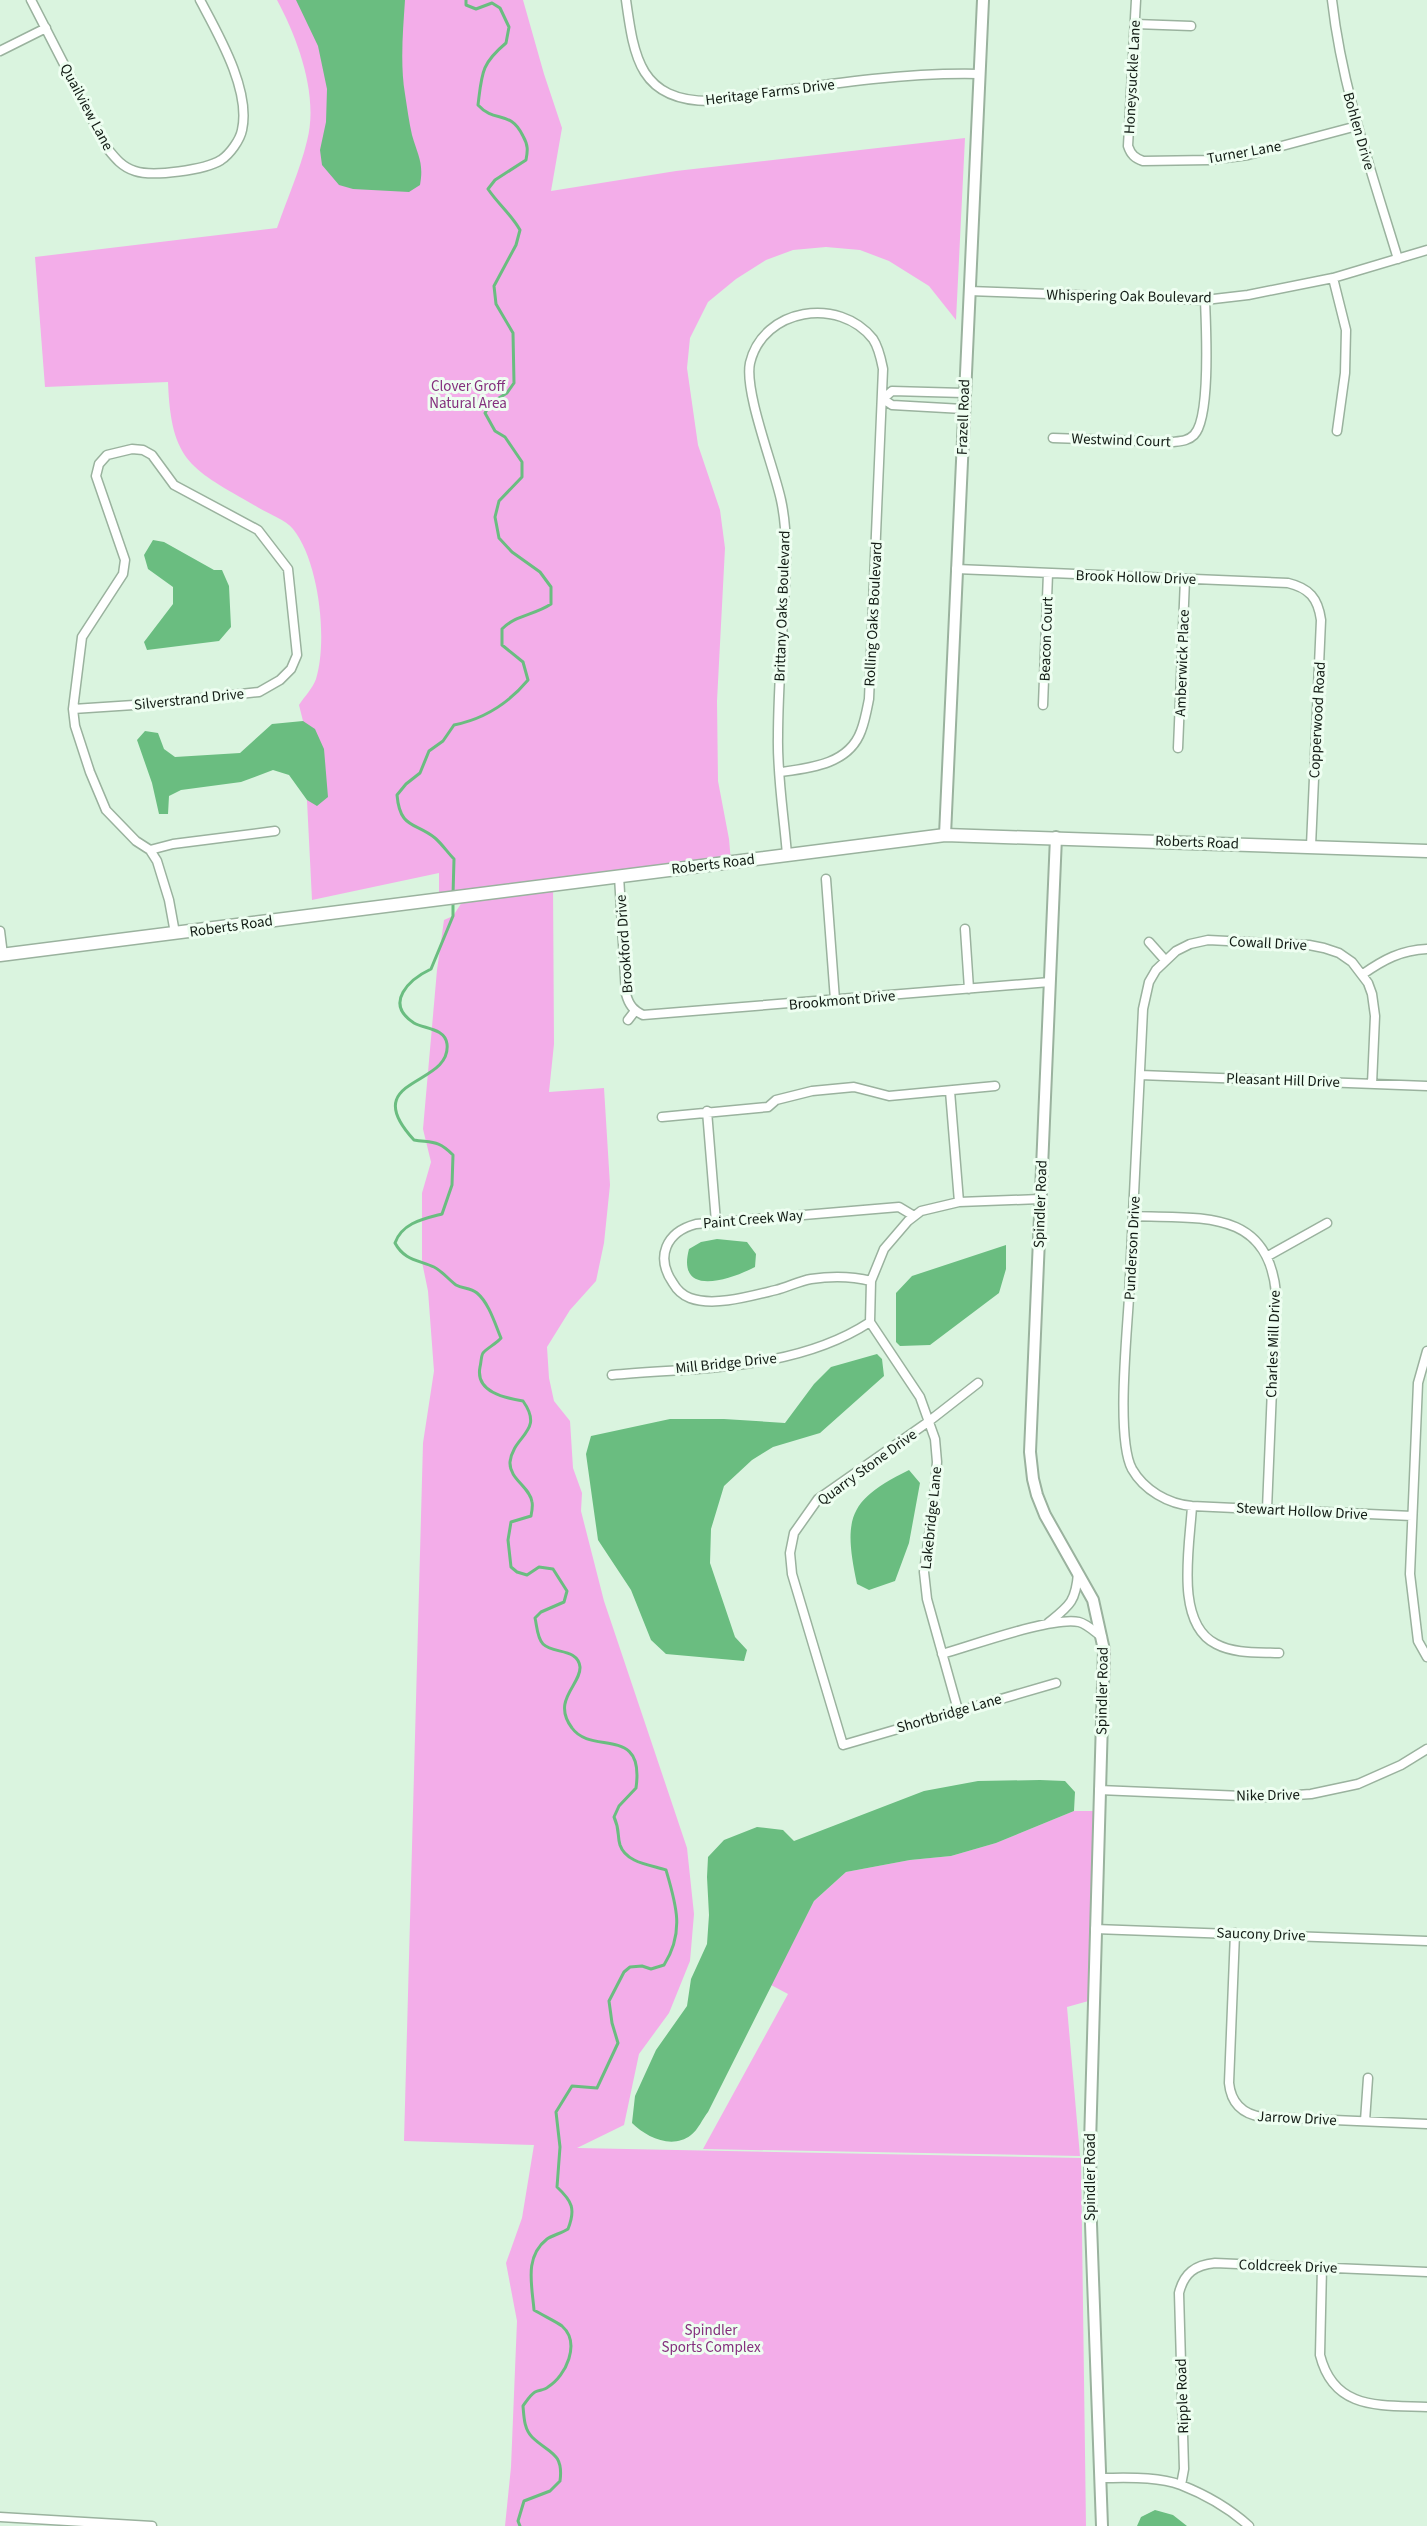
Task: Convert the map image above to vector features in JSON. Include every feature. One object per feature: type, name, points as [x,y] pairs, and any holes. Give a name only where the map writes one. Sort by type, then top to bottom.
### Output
[{"type":"main road","name":"Roberts Road","points":[[1,955],[945,835],[1427,851]]},
{"type":"street","name":"Quailview Lane","points":[[32,0],[107,148],[119,163],[134,171],[151,174],[202,167],[222,160],[236,145],[242,130],[239,85],[230,58],[200,0]]},
{"type":"street","name":"Heritage Farms Drive","points":[[626,0],[632,46],[646,76],[672,95],[690,101],[710,101],[895,76],[931,73],[979,74]]},
{"type":"street","name":"Frazell Road","points":[[945,835],[983,0]]},
{"type":"street","name":"Honeysuckle Lane","points":[[1131,154],[1129,138],[1136,0]]},
{"type":"street","name":"Bohlen Drive","points":[[1332,0],[1337,45],[1357,126],[1398,259]]},
{"type":"street","points":[[1135,24],[1191,26]]},
{"type":"street","points":[[0,51],[46,28]]},
{"type":"street","name":"Turner Lane","points":[[1131,154],[1143,161],[1210,160],[1257,152],[1357,126]]},
{"type":"street","name":"Whispering Oak Boulevard","points":[[969,291],[1205,300],[1248,295],[1333,278],[1427,250]]},
{"type":"street","points":[[1333,278],[1346,330],[1345,373],[1337,431]]},
{"type":"street","name":"Westwind Court","points":[[1053,438],[1172,442],[1185,441],[1195,435],[1200,423],[1206,376],[1205,300]]},
{"type":"street","name":"Brittany Oaks Boulevard","points":[[787,855],[778,739],[786,572],[785,524],[773,466],[750,387],[750,366],[754,349],[780,322],[795,315],[816,313],[838,316],[859,326],[874,340],[883,369],[883,399]]},
{"type":"street","points":[[963,409],[892,405],[883,399],[892,392],[964,393]]},
{"type":"street","name":"Rolling Oaks Boulevard","points":[[781,772],[808,768],[842,757],[861,733],[869,699],[883,399]]},
{"type":"street","name":"Silverstrand Drive","points":[[132,449],[142,450],[152,455],[174,485],[258,530],[288,569],[297,655],[291,669],[280,680],[259,692],[170,702],[73,709],[82,637],[123,574],[125,560],[96,476],[99,464],[107,455],[132,449]]},
{"type":"street","name":"Brook Hollow Drive","points":[[957,569],[1288,583],[1302,586],[1313,595]]},
{"type":"street","name":"Beacon Court","points":[[1043,705],[1048,573]]},
{"type":"street","name":"Amberwick Place","points":[[1178,748],[1185,579]]},
{"type":"street","name":"Copperwood Road","points":[[1311,846],[1322,620],[1313,595]]},
{"type":"street","points":[[73,709],[75,726],[90,772],[106,810],[136,841],[150,850],[157,861],[169,900],[175,933]]},
{"type":"street","points":[[150,850],[173,844],[275,831]]},
{"type":"street","name":"Spindler Road","points":[[1056,837],[1030,1417],[1031,1464],[1035,1487],[1045,1515],[1093,1600],[1102,1637],[1104,1663],[1095,1929],[1090,2224],[1102,2526]]},
{"type":"street","name":"Brookford Drive","points":[[619,876],[626,994],[628,1003],[635,1011]]},
{"type":"street","points":[[826,879],[835,1000]]},
{"type":"street","points":[[965,929],[969,988]]},
{"type":"street","points":[[0,931],[1,955]]},
{"type":"street","name":"Cowall Drive","points":[[1165,960],[1176,951],[1208,940],[1309,945],[1339,953],[1362,974],[1372,994],[1375,1016],[1372,1084]]},
{"type":"street","points":[[1149,942],[1165,960]]},
{"type":"street","points":[[1362,974],[1388,957],[1411,951],[1427,950]]},
{"type":"street","name":"Punderson Drive","points":[[1165,960],[1149,982],[1145,995],[1125,1380],[1125,1445],[1132,1469],[1149,1490],[1173,1503],[1192,1506]]},
{"type":"street","name":"Brookmont Drive","points":[[635,1011],[651,1016],[1050,981]]},
{"type":"street","points":[[628,1020],[635,1011]]},
{"type":"street","name":"Pleasant Hill Drive","points":[[1140,1075],[1427,1086]]},
{"type":"street","points":[[662,1117],[768,1107],[776,1100],[794,1095],[854,1087],[889,1096],[995,1086]]},
{"type":"street","points":[[950,1091],[959,1202]]},
{"type":"street","points":[[707,1111],[716,1222]]},
{"type":"street","points":[[870,1322],[871,1281],[884,1249],[914,1216],[932,1206],[959,1202],[1040,1199]]},
{"type":"street","name":"Paint Creek Way","points":[[871,1281],[840,1276],[810,1279],[777,1290],[722,1300],[702,1301],[678,1291],[664,1266],[664,1254],[669,1241],[678,1231],[696,1224],[899,1207],[914,1216]]},
{"type":"street","name":"Charles Mill Drive","points":[[1133,1216],[1226,1222],[1243,1230],[1268,1256],[1276,1293],[1267,1509]]},
{"type":"street","points":[[1268,1256],[1327,1223]]},
{"type":"street","name":"Mill Bridge Drive","points":[[612,1375],[766,1361],[814,1349],[870,1322]]},
{"type":"street","name":"Lakebridge Lane","points":[[870,1322],[920,1397],[935,1439],[937,1462],[924,1572],[927,1599],[958,1710]]},
{"type":"street","points":[[1427,1351],[1418,1383],[1410,1574],[1418,1641],[1427,1657]]},
{"type":"street","name":"Quarry Stone Drive","points":[[843,1745],[792,1574],[790,1553],[794,1533],[818,1499],[928,1422],[978,1383]]},
{"type":"street","points":[[1192,1506],[1188,1591],[1194,1621],[1202,1633],[1214,1644],[1244,1652],[1279,1653]]},
{"type":"street","name":"Stewart Hollow Drive","points":[[1192,1506],[1412,1516]]},
{"type":"street","points":[[1047,1623],[1073,1601],[1077,1592],[1078,1572]]},
{"type":"street","points":[[942,1654],[1047,1623],[1077,1622],[1102,1637]]},
{"type":"street","name":"Shortbridge Lane","points":[[843,1745],[1056,1683]]},
{"type":"street","name":"Nike Drive","points":[[1099,1790],[1266,1797],[1311,1794],[1358,1784],[1401,1765],[1427,1749]]},
{"type":"street","name":"Saucony Drive","points":[[1095,1929],[1427,1941]]},
{"type":"street","name":"Jarrow Drive","points":[[1235,1933],[1229,2083],[1236,2106],[1250,2115],[1262,2117],[1427,2124]]},
{"type":"street","points":[[1365,2121],[1368,2078]]},
{"type":"street","name":"Coldcreek Drive","points":[[1179,2306],[1181,2283],[1194,2267],[1205,2264],[1427,2272]]},
{"type":"street","points":[[1322,2267],[1320,2355],[1323,2366],[1335,2386],[1348,2396],[1364,2403],[1427,2407]]},
{"type":"street","name":"Ripple Road","points":[[1179,2306],[1184,2469],[1181,2485]]},
{"type":"street","points":[[1101,2478],[1157,2481],[1181,2485],[1228,2510],[1249,2526]]},
{"type":"street","points":[[0,2517],[91,2525],[152,2526]]},
{"type":"green space","points":[[277,0],[523,0],[562,128],[551,191],[676,171],[965,138],[956,320],[929,286],[889,261],[860,250],[826,247],[793,250],[766,260],[736,279],[708,302],[690,338],[687,368],[698,445],[720,510],[725,548],[717,701],[718,781],[731,862],[553,885],[554,1044],[549,1092],[604,1088],[610,1185],[604,1243],[596,1281],[570,1310],[547,1347],[549,1378],[554,1401],[570,1421],[573,1468],[582,1493],[581,1511],[604,1601],[687,1848],[694,1914],[690,1961],[669,2013],[639,2054],[624,2125],[577,2148],[1081,2158],[1086,2526],[505,2526],[511,2467],[517,2321],[506,2263],[522,2218],[534,2145],[404,2141],[423,1443],[434,1371],[428,1291],[422,1262],[422,1193],[431,1162],[423,1129],[437,970],[444,920],[453,916],[466,896],[439,899],[439,873],[312,900],[303,721],[299,705],[316,679],[320,663],[321,623],[315,580],[302,543],[286,523],[217,484],[190,462],[174,431],[168,382],[45,387],[35,257],[277,228],[307,141],[310,105],[299,50]]},
{"type":"green space","points":[[1074,1811],[1099,1811],[1092,2000],[1067,2007],[1080,2156],[703,2149],[788,1994],[771,1985],[814,1901],[846,1872],[910,1860],[951,1856],[996,1843]]},
{"type":"shaded area","points":[[296,0],[405,0],[402,47],[403,83],[421,171],[420,185],[409,192],[353,189],[339,185],[322,165],[320,150],[326,122],[327,89],[318,46]]},
{"type":"shaded area","points":[[153,540],[164,542],[214,570],[222,570],[229,586],[231,627],[219,641],[147,650],[144,642],[173,604],[173,587],[148,569],[144,555]]},
{"type":"shaded area","points":[[303,721],[315,729],[324,749],[328,797],[317,806],[307,800],[289,775],[273,770],[241,782],[181,790],[169,796],[168,814],[159,814],[152,783],[137,740],[145,731],[158,733],[164,749],[175,757],[240,753],[272,724]]},
{"type":"shaded area","points":[[717,1239],[747,1242],[756,1254],[755,1267],[720,1280],[698,1280],[690,1274],[687,1264],[689,1249],[701,1242]]},
{"type":"shaded area","points":[[1006,1245],[1006,1269],[999,1293],[930,1345],[900,1346],[896,1342],[896,1293],[912,1276]]},
{"type":"shaded area","points":[[877,1354],[882,1359],[884,1376],[820,1433],[773,1447],[752,1460],[724,1486],[711,1529],[710,1563],[735,1637],[747,1650],[744,1661],[666,1654],[651,1640],[631,1590],[598,1540],[586,1454],[591,1436],[670,1419],[724,1419],[785,1423],[814,1384],[831,1367]]},
{"type":"shaded area","points":[[909,1470],[920,1483],[909,1543],[895,1581],[869,1590],[857,1584],[851,1543],[851,1527],[855,1514],[862,1502],[873,1491]]},
{"type":"shaded area","points":[[978,1781],[1065,1781],[1075,1792],[1074,1811],[996,1843],[951,1856],[910,1860],[846,1872],[814,1901],[708,2112],[696,2130],[684,2139],[668,2141],[644,2133],[632,2123],[635,2096],[656,2050],[687,2006],[691,1979],[707,1944],[708,1857],[724,1840],[757,1827],[783,1830],[794,1841],[924,1791]]},
{"type":"shaded area","points":[[1155,2510],[1173,2515],[1187,2526],[1137,2526],[1141,2517]]},
{"type":"waterway","points":[[453,895],[454,859],[435,838],[405,819],[401,814],[397,795],[420,773],[429,751],[443,741],[454,725],[475,719],[495,709],[528,680],[523,662],[502,645],[502,629],[507,624],[551,604],[551,587],[540,572],[512,552],[499,538],[495,517],[499,501],[522,477],[522,462],[505,437],[495,431],[485,413],[491,403],[507,393],[514,383],[513,333],[496,304],[494,286],[516,245],[520,230],[488,189],[495,180],[526,160],[527,148],[523,136],[513,122],[490,114],[478,105],[484,70],[487,63],[506,43],[509,27],[500,8],[492,3],[476,9],[466,5],[466,0]]},
{"type":"waterway","points":[[453,901],[453,916],[431,969],[408,985],[400,1000],[405,1015],[414,1023],[442,1035],[447,1044],[445,1058],[436,1068],[400,1093],[395,1104],[399,1120],[414,1140],[439,1144],[453,1155],[452,1185],[442,1214],[408,1226],[398,1236],[395,1243],[407,1256],[434,1267],[456,1285],[477,1293],[485,1302],[494,1320],[501,1338],[482,1354],[480,1367],[482,1382],[500,1396],[523,1401],[531,1420],[526,1433],[516,1445],[510,1462],[513,1473],[528,1492],[532,1505],[531,1516],[511,1522],[508,1540],[511,1567],[527,1575],[539,1567],[553,1569],[567,1591],[564,1602],[541,1612],[535,1618],[538,1635],[547,1647],[570,1654],[578,1661],[579,1674],[566,1701],[565,1709],[566,1718],[572,1728],[581,1736],[625,1748],[633,1756],[637,1768],[636,1788],[619,1806],[614,1817],[620,1845],[633,1860],[666,1870],[677,1918],[675,1941],[664,1965],[651,1969],[642,1966],[630,1967],[624,1972],[609,2001],[618,2043],[597,2088],[572,2086],[556,2112],[560,2147],[557,2187],[569,2201],[572,2216],[568,2229],[547,2239],[540,2246],[532,2263],[531,2281],[534,2310],[562,2326],[568,2333],[571,2350],[569,2359],[555,2382],[533,2393],[523,2406],[529,2434],[554,2454],[561,2471],[560,2481],[550,2491],[524,2501],[518,2521],[520,2526]]},
{"type":"park label","name":"Clover Groff Natural Area","points":[[468,394]]},
{"type":"park label","name":"Spindler Sports Complex","points":[[711,2338]]}]
